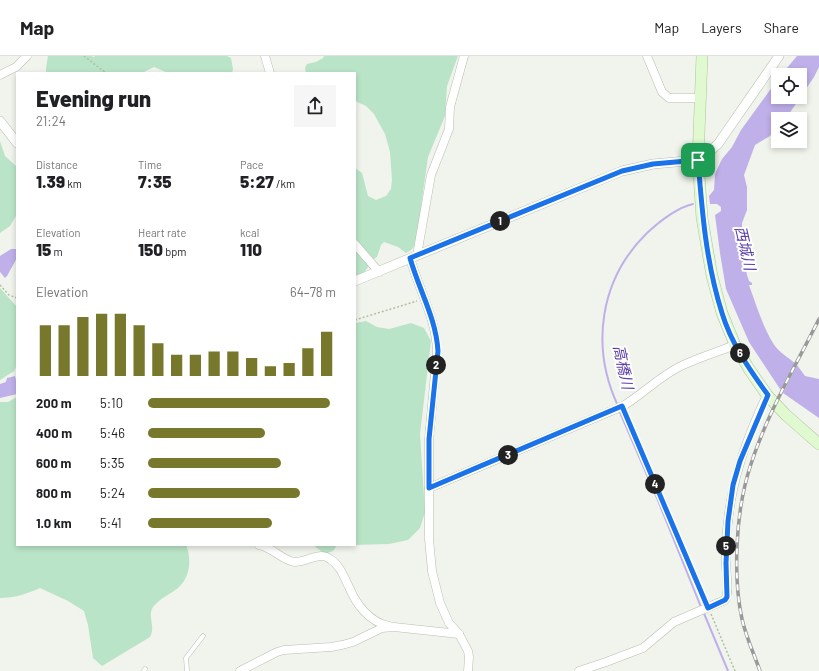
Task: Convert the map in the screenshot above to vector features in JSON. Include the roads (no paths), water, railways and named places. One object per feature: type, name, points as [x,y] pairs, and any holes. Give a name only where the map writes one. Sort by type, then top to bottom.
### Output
[{"type":"main road","points":[[702,56],[698,160],[702,218],[712,276],[722,314],[735,345],[749,369],[768,395],[786,415],[819,444]]},
{"type":"street","points":[[0,75],[16,67],[27,56]]},
{"type":"street","points":[[265,56],[270,72]]},
{"type":"street","points":[[464,56],[450,107],[448,129],[431,175],[414,257],[414,275],[425,299],[435,330],[438,351],[429,439],[429,539],[432,571],[440,603],[448,623],[459,634],[468,651],[468,671]]},
{"type":"street","points":[[647,56],[662,92],[669,98],[700,98]]},
{"type":"street","points":[[356,281],[622,171],[653,164],[698,160],[718,144],[779,56]]},
{"type":"street","points":[[0,121],[16,142]]},
{"type":"street","points":[[356,245],[379,272]]},
{"type":"street","points":[[429,488],[620,407],[637,398],[670,372],[681,366],[735,345]]},
{"type":"street","points":[[579,671],[643,648],[674,622],[705,610],[725,600],[727,597],[726,563],[728,521],[733,485],[740,461],[768,395]]},
{"type":"street","points":[[262,546],[292,561],[299,561],[318,556],[329,558],[340,568],[353,596],[368,616],[378,623],[459,634]]},
{"type":"street","points":[[240,671],[277,652],[284,650],[342,645],[353,642],[382,628],[394,626]]},
{"type":"lane","points":[[187,671],[186,658],[204,636]]},
{"type":"waterway","name":"高橋川","points":[[618,406],[609,383],[604,360],[602,337],[604,314],[610,292],[619,271],[631,251],[647,233],[674,212],[693,204]]},
{"type":"waterway","name":"高橋川","points":[[619,410],[657,498],[701,607]]},
{"type":"waterway","name":"高橋川","points":[[703,611],[728,671]]},
{"type":"railway","points":[[760,671],[742,619],[739,601],[737,556],[738,526],[741,505],[748,474],[765,427],[819,319]]},
{"type":"water label","name":"西城川","points":[[746,248]]}]
